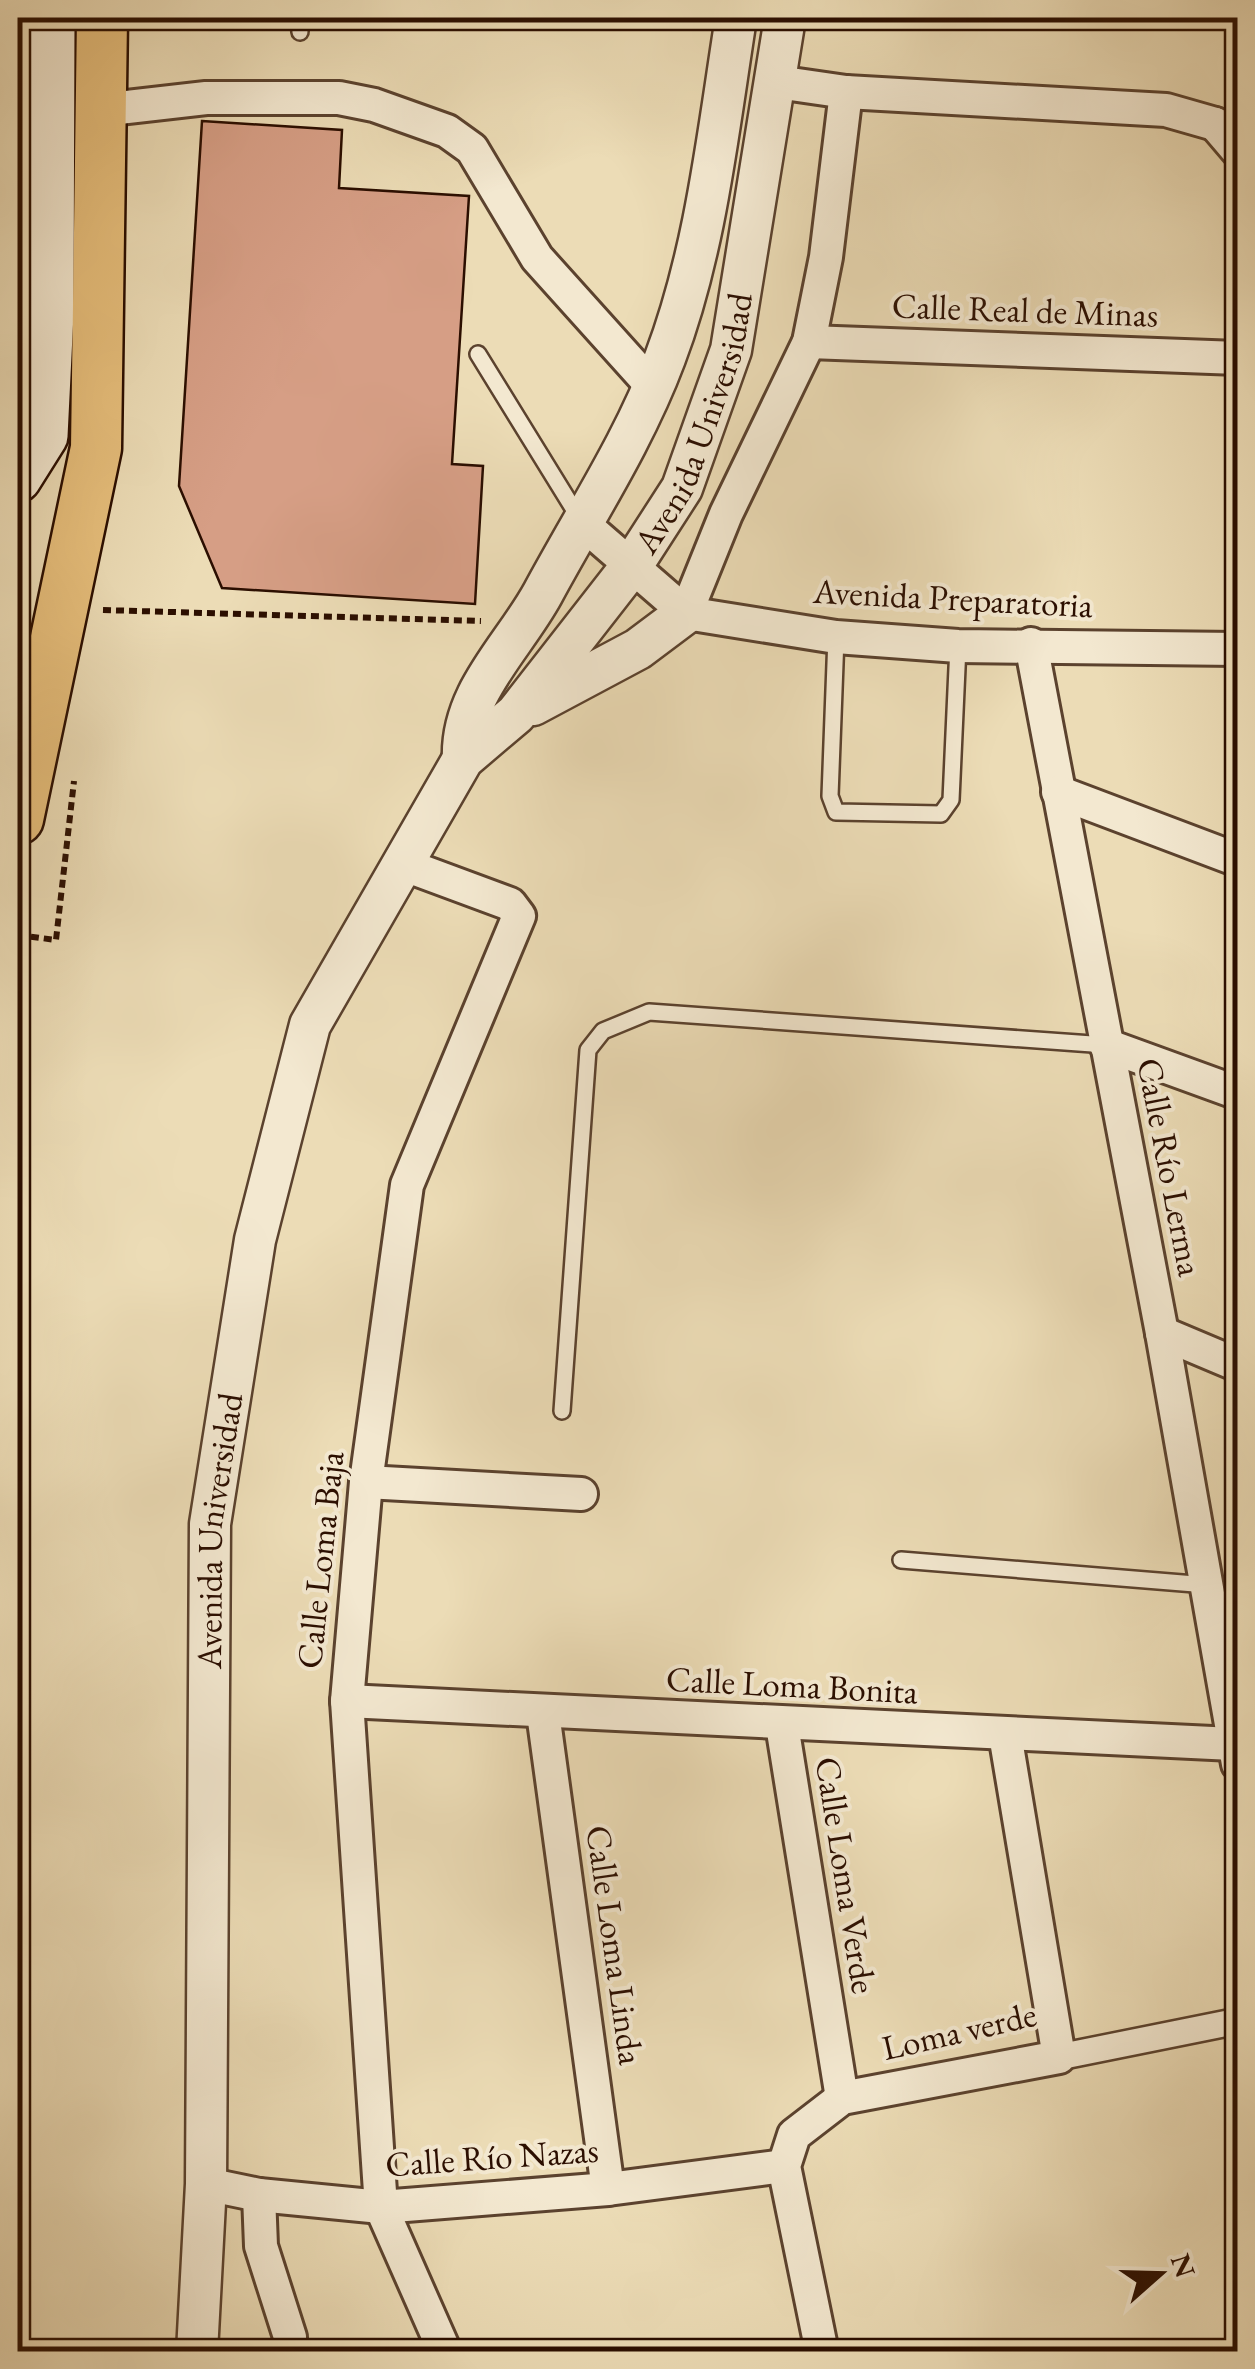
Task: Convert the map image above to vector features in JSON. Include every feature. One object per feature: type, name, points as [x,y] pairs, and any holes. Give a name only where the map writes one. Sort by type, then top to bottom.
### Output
[{"type":"main road","points":[[18,479],[45,436],[51,314],[52,18]]},
{"type":"main road","points":[[18,819],[96,448],[102,18]]},
{"type":"street","name":"Avenida Universidad","points":[[463,759],[462,731],[467,712],[527,623],[625,450],[685,302],[736,18]]},
{"type":"street","name":"Avenida Universidad","points":[[197,2352],[206,2184],[210,1524],[255,1240],[310,1025],[463,759],[516,714],[633,564],[682,488],[730,350],[785,18]]},
{"type":"street","points":[[777,82],[846,92],[1166,110],[1226,119],[1238,151]]},
{"type":"street","points":[[516,714],[638,649],[686,614],[726,514],[809,342],[826,257],[846,92]]},
{"type":"street","points":[[101,110],[224,97],[339,98],[374,104],[447,131],[472,149],[537,258],[652,387]]},
{"type":"street","name":"Calle Real de Minas","points":[[809,342],[1238,358]]},
{"type":"street","points":[[581,522],[686,614]]},
{"type":"street","name":"Avenida Preparatoria","points":[[686,614],[836,637],[958,646],[1238,649]]},
{"type":"street","name":"Calle Río Lerma","points":[[1031,644],[1162,1333],[1236,1754]]},
{"type":"street","points":[[1058,792],[1238,860]]},
{"type":"street","name":"Calle Loma Baja","points":[[402,864],[510,904],[519,916],[407,1186],[366,1482],[347,1701],[381,2207],[444,2352]]},
{"type":"street","points":[[1106,1045],[1238,1092]]},
{"type":"street","points":[[1162,1333],[1238,1364]]},
{"type":"street","points":[[366,1482],[581,1494]]},
{"type":"street","name":"Calle Loma Bonita","points":[[347,1701],[1005,1734],[1236,1754]]},
{"type":"street","name":"Calle Loma Linda","points":[[543,1713],[608,2189]]},
{"type":"street","name":"Calle Loma Verde","points":[[782,1725],[842,2098]]},
{"type":"street","name":"Loma verde","points":[[784,2166],[794,2135],[842,2098],[1059,2057],[1005,1734]]},
{"type":"street","points":[[1059,2057],[1238,2022]]},
{"type":"street","points":[[784,2166],[822,2352]]},
{"type":"street","name":"Calle Río Nazas","points":[[206,2184],[259,2196],[381,2207],[608,2189],[784,2166]]},
{"type":"street","points":[[259,2196],[262,2246],[290,2337],[290,2352]]},
{"type":"lane","points":[[478,354],[581,522]]},
{"type":"lane","points":[[836,637],[830,796],[836,812],[941,814],[950,800],[958,646]]},
{"type":"lane","points":[[562,1411],[588,1050],[604,1032],[648,1012],[1106,1045]]},
{"type":"lane","points":[[901,1560],[1207,1585]]},
{"type":"path","points":[[62,609],[527,623]]},
{"type":"path","points":[[18,935],[56,940],[76,763]]},
{"type":"building","points":[[202,121],[342,130],[339,188],[469,196],[452,464],[483,466],[475,604],[222,588],[179,486]]}]
